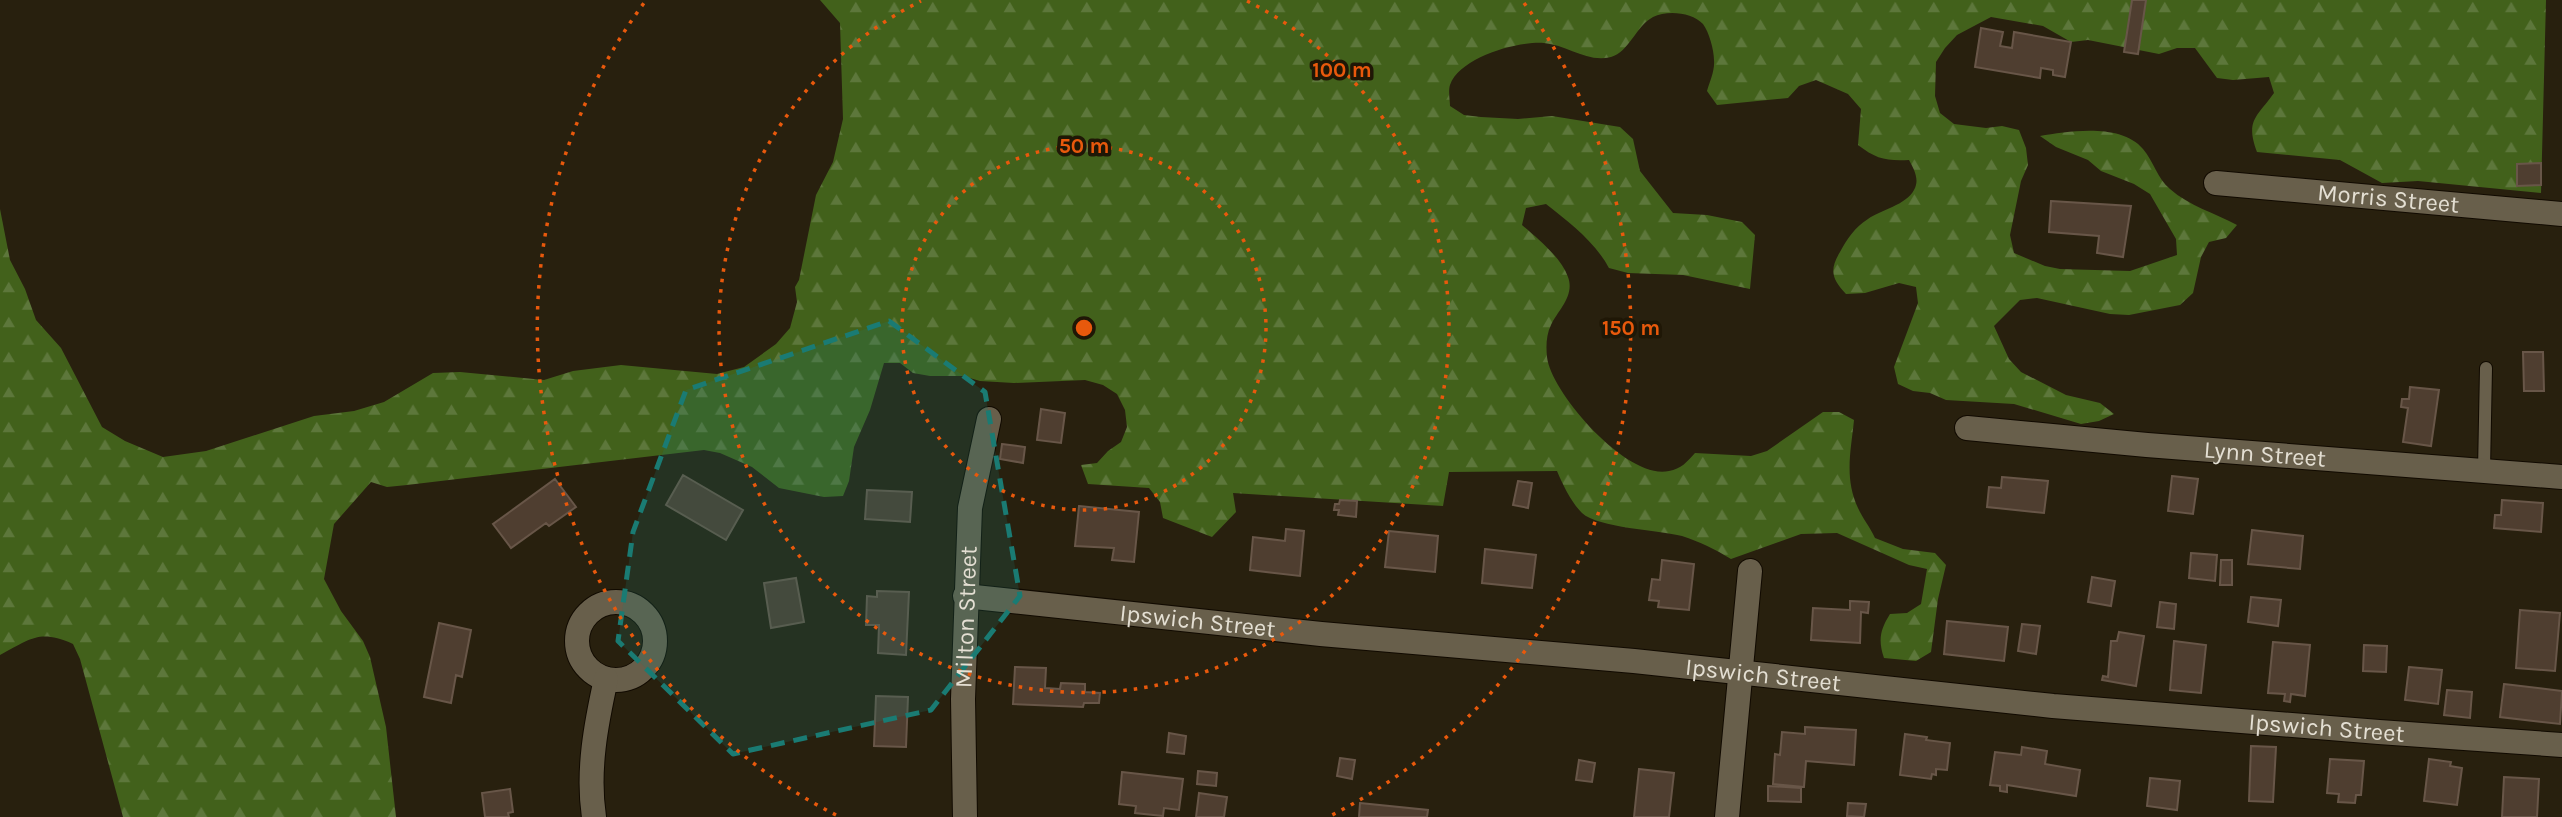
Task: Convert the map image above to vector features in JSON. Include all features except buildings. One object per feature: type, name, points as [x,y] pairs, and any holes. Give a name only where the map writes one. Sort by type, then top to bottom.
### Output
[{"type":"street","name":"Morris Street","points":[[2216,183],[2562,215]]},
{"type":"street","name":"Milton Street","points":[[965,817],[963,699],[970,508],[989,419]]},
{"type":"street","name":"Lynn Street","points":[[1967,428],[2147,445],[2562,477]]},
{"type":"street","points":[[1727,817],[1751,571]]},
{"type":"street","name":"Ipswich Street","points":[[965,596],[1334,636],[1634,661],[2066,707],[2562,744]]},
{"type":"street","points":[[594,817],[591,777],[596,723],[606,679]]},
{"type":"lane","points":[[2484,470],[2486,368]]},
{"type":"highlighted area","points":[[889,321],[985,392],[1020,596],[931,710],[733,754],[618,641],[633,532],[686,390]]},
{"type":"green space","points":[[820,0],[2546,0],[2541,193],[2418,181],[2382,183],[2340,160],[2257,152],[2253,126],[2258,114],[2274,93],[2269,77],[2233,80],[2217,78],[2195,48],[2177,48],[2159,54],[2088,40],[2071,42],[2043,26],[1991,17],[1957,35],[1945,48],[1936,62],[1935,96],[1940,113],[1954,124],[1986,128],[2002,126],[2019,130],[2026,148],[2028,165],[2021,181],[2010,235],[2014,253],[2060,269],[2130,271],[2177,255],[2176,239],[2150,194],[2134,184],[2101,171],[2088,160],[2056,147],[2040,136],[2066,132],[2094,131],[2122,135],[2143,149],[2162,180],[2177,195],[2237,225],[2226,238],[2209,242],[2201,257],[2193,293],[2180,305],[2129,315],[2110,314],[2037,298],[2020,300],[1994,326],[2009,359],[2021,372],[2066,395],[2100,403],[2114,414],[2099,421],[2081,424],[2014,404],[1946,400],[1898,384],[1894,367],[1918,303],[1916,287],[1899,283],[1865,293],[1846,294],[1835,279],[1833,269],[1840,252],[1855,230],[1868,219],[1905,200],[1916,186],[1916,178],[1909,160],[1882,158],[1858,145],[1861,109],[1848,94],[1816,80],[1799,86],[1788,98],[1717,105],[1707,91],[1714,56],[1707,32],[1698,20],[1679,13],[1665,13],[1653,17],[1623,50],[1611,57],[1594,58],[1544,43],[1505,48],[1477,59],[1456,75],[1449,87],[1450,106],[1464,115],[1518,119],[1552,116],[1620,127],[1633,139],[1640,171],[1673,213],[1707,215],[1742,222],[1755,235],[1750,289],[1683,275],[1628,273],[1609,268],[1589,241],[1546,204],[1526,208],[1522,225],[1554,255],[1565,270],[1570,284],[1568,297],[1551,325],[1547,341],[1547,357],[1562,391],[1577,412],[1613,449],[1652,470],[1677,469],[1695,453],[1751,456],[1767,451],[1823,412],[1839,412],[1854,420],[1851,486],[1858,508],[1875,538],[1903,549],[1935,553],[1946,565],[1938,599],[1931,652],[1916,661],[1884,658],[1881,646],[1882,630],[1890,614],[1907,613],[1921,604],[1927,569],[1909,565],[1837,533],[1801,534],[1731,559],[1682,536],[1590,518],[1574,504],[1557,471],[1449,472],[1443,506],[1233,493],[1236,512],[1212,537],[1163,518],[1160,502],[1149,488],[1088,484],[1081,465],[1097,463],[1121,442],[1127,427],[1125,410],[1117,394],[1103,385],[1085,380],[1014,383],[980,381],[963,376],[930,376],[913,373],[900,363],[884,363],[870,410],[854,447],[849,481],[843,496],[824,497],[779,488],[752,467],[720,453],[704,450],[387,487],[371,482],[334,524],[324,579],[370,657],[386,727],[396,817],[123,817],[80,659],[73,644],[52,637],[35,638],[0,655],[0,209],[10,260],[25,289],[36,320],[61,348],[102,427],[125,441],[163,457],[206,451],[314,416],[354,411],[384,402],[433,373],[460,372],[544,380],[573,371],[621,365],[717,374],[744,367],[776,344],[790,328],[797,302],[795,287],[799,280],[816,195],[833,162],[843,119],[840,23]]}]
